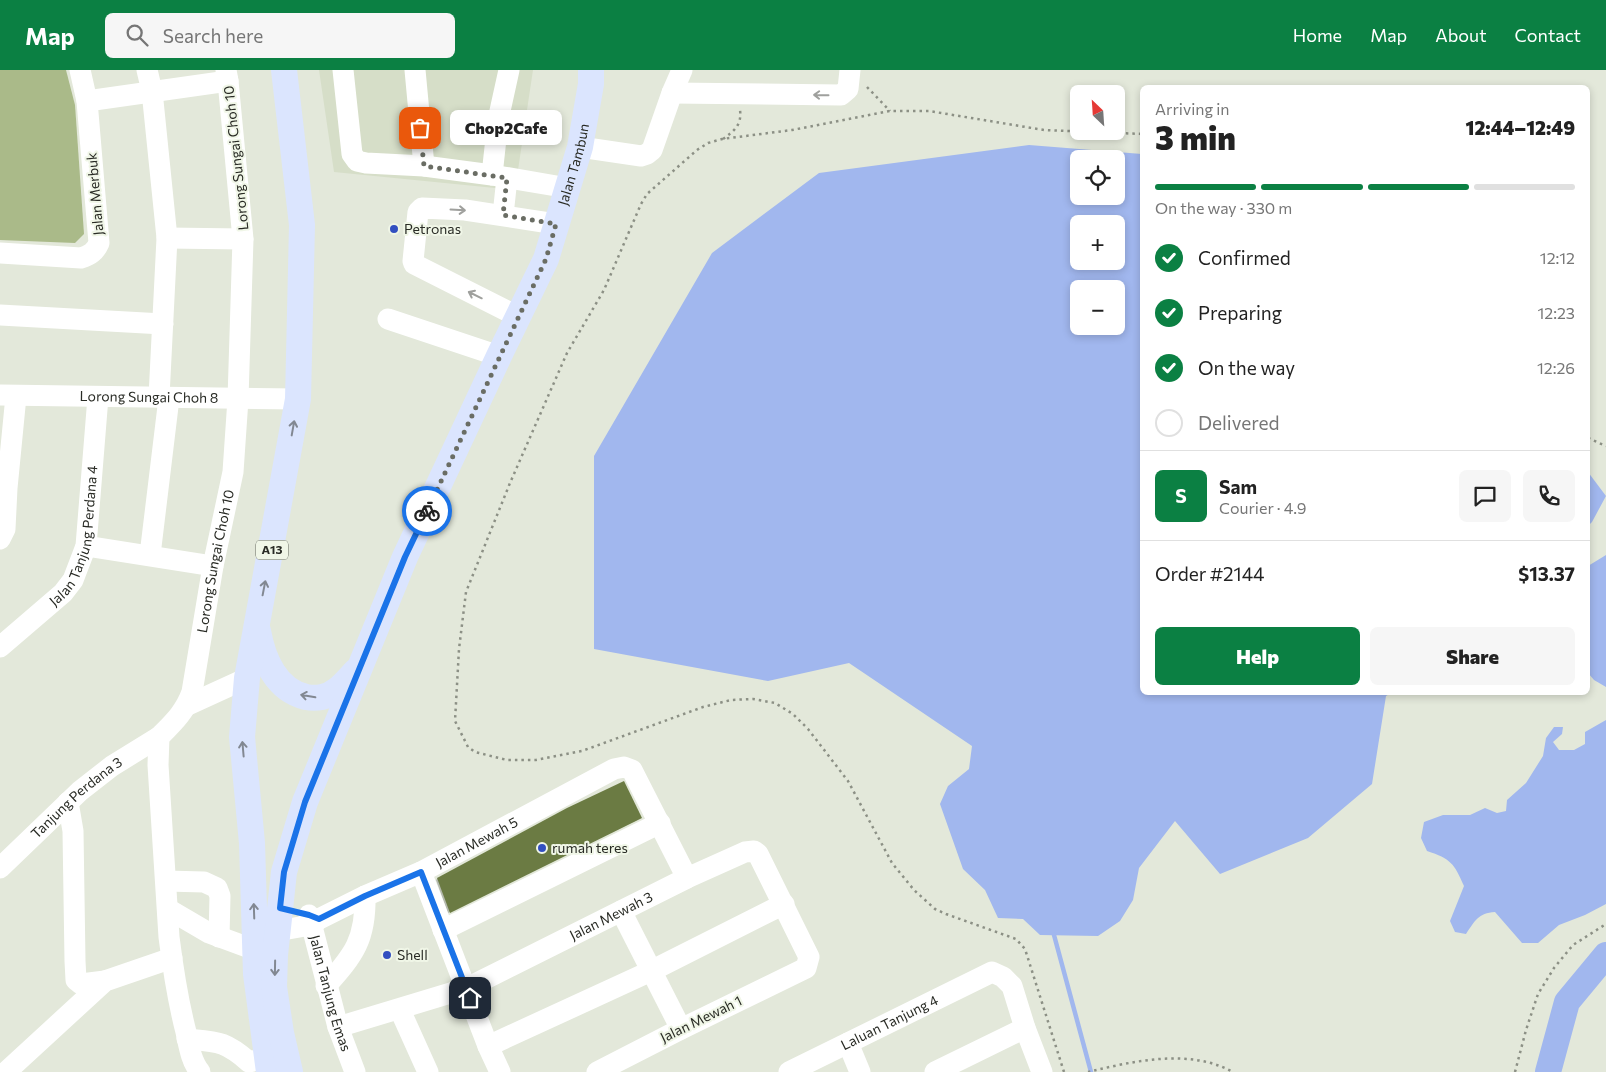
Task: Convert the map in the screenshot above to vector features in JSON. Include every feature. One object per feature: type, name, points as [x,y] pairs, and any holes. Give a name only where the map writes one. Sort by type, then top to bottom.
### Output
[{"type":"main road","name":"A13","points":[[256,1066],[262,1029],[256,974],[252,843],[242,737],[247,678],[298,400],[302,225],[284,70]]},
{"type":"main road","name":"Jalan Tambun","points":[[290,1072],[281,1033],[274,987],[278,920],[284,872],[305,802],[405,557],[546,259],[580,148],[591,84],[591,70]]},
{"type":"main road","points":[[257,624],[262,648],[268,663],[283,685],[301,696],[322,698],[332,693],[339,689],[361,665]]},
{"type":"street","name":"Jalan Merbuk","points":[[0,253],[81,258],[92,254],[99,243],[88,101],[80,70]]},
{"type":"street","points":[[147,70],[152,90],[167,238],[163,324],[164,397],[150,555]]},
{"type":"street","points":[[343,70],[352,154],[356,160],[366,163],[424,166],[500,176],[568,188]]},
{"type":"street","points":[[415,70],[424,166]]},
{"type":"street","points":[[503,215],[498,120],[509,70]]},
{"type":"street","points":[[580,148],[642,156],[648,154],[652,150],[682,70]]},
{"type":"street","points":[[672,93],[841,95],[848,89],[850,72]]},
{"type":"street","points":[[88,101],[227,76]]},
{"type":"street","name":"Lorong Sungai Choh 10","points":[[159,737],[179,718],[188,705],[192,692],[232,472],[238,398],[243,239],[227,76]]},
{"type":"street","points":[[518,317],[418,266],[413,261],[418,212],[422,208],[465,210],[556,224]]},
{"type":"street","points":[[167,238],[243,239]]},
{"type":"street","points":[[0,315],[163,324]]},
{"type":"street","points":[[388,318],[499,356]]},
{"type":"street","points":[[0,539],[5,529],[8,395]]},
{"type":"street","name":"Lorong Sungai Choh 8","points":[[8,395],[298,400]]},
{"type":"street","name":"Jalan Tanjung Perdana 4","points":[[0,647],[63,593],[72,580],[86,546],[98,397]]},
{"type":"street","points":[[86,546],[214,566]]},
{"type":"street","points":[[188,705],[247,678]]},
{"type":"street","points":[[159,737],[158,765],[172,958],[187,1039],[192,1059],[200,1072]]},
{"type":"street","name":"Tanjung Perdana 3","points":[[0,868],[68,802],[112,766],[159,737]]},
{"type":"street","name":"Jalan Mewah 5","points":[[313,920],[421,872],[614,769],[624,767],[632,770],[660,823]]},
{"type":"street","points":[[68,802],[73,831],[76,980],[80,984],[105,980],[172,958]]},
{"type":"street","points":[[443,930],[660,823],[687,878]]},
{"type":"street","name":"Jalan Mewah 3","points":[[338,1027],[400,1010],[467,988],[687,878],[745,852],[754,851],[758,854],[784,904]]},
{"type":"street","points":[[421,872],[488,1046],[500,1072]]},
{"type":"street","points":[[166,880],[204,882],[217,888],[220,896],[219,938]]},
{"type":"street","points":[[326,986],[352,955],[360,939],[365,915],[365,896]]},
{"type":"street","points":[[488,1046],[651,971],[784,904]]},
{"type":"street","name":"Jalan Mewah 1","points":[[597,1072],[680,1029],[806,968],[809,957],[784,904]]},
{"type":"street","points":[[168,909],[219,938],[255,950]]},
{"type":"street","points":[[621,912],[680,1029]]},
{"type":"street","points":[[278,920],[313,920]]},
{"type":"street","name":"Jalan Tanjung Emas","points":[[313,920],[326,986],[338,1027],[355,1072]]},
{"type":"street","name":"Laluan Tanjung 4","points":[[789,1072],[992,972],[1003,976],[1012,986],[1025,1028]]},
{"type":"street","points":[[6,1072],[105,980]]},
{"type":"street","points":[[400,1010],[428,1072]]},
{"type":"street","points":[[935,1072],[1025,1028],[1042,1072]]},
{"type":"street","points":[[187,1039],[219,1042],[236,1051],[256,1066]]},
{"type":"street","points":[[848,1043],[860,1072]]},
{"type":"path","points":[[850,72],[890,111]]},
{"type":"path","points":[[722,139],[736,130],[739,123],[741,114],[737,94]]},
{"type":"path","points":[[1064,1072],[1025,949],[1016,939],[935,909],[914,890],[892,863],[848,781],[808,729],[793,714],[775,703],[753,699],[731,700],[582,750],[536,760],[507,760],[476,752],[468,747],[455,721],[459,649],[466,592],[510,483],[567,353],[604,290],[647,194],[697,150],[708,143],[722,139],[792,130],[890,111],[928,111],[1044,130],[1140,134]]},
{"type":"path","points":[[1590,439],[1606,446]]},
{"type":"path","points":[[1515,1072],[1538,994],[1554,968],[1573,945],[1606,924]]},
{"type":"path","points":[[1088,1072],[1153,1059],[1195,1060],[1224,1067],[1233,1072]]},
{"type":"shaded area","points":[[319,70],[533,70],[515,190],[334,172]]},
{"type":"green space","points":[[0,70],[66,70],[75,105],[84,234],[75,243],[0,240]]},
{"type":"water","points":[[1029,145],[1092,150],[1070,150],[1070,205],[1125,205],[1125,153],[1140,154],[1140,695],[1388,695],[1372,784],[1308,838],[1220,874],[1175,821],[1139,868],[1133,900],[1120,921],[1098,936],[1040,935],[1023,919],[998,918],[985,890],[963,869],[940,804],[948,786],[969,769],[972,746],[849,663],[768,681],[594,649],[594,456],[712,253],[819,173]]},
{"type":"water","points":[[1590,475],[1606,496],[1590,524]]},
{"type":"water","points":[[1606,555],[1606,687],[1590,675],[1590,565]]},
{"type":"water","points":[[1606,720],[1606,904],[1559,925],[1538,943],[1522,943],[1495,912],[1481,916],[1466,934],[1455,932],[1450,921],[1464,886],[1451,863],[1427,851],[1421,838],[1424,822],[1443,815],[1470,815],[1485,808],[1497,813],[1506,811],[1507,800],[1526,783],[1543,756],[1546,738],[1554,727],[1563,727],[1562,734],[1553,742],[1559,750],[1574,750],[1585,744],[1585,732]]},
{"type":"building","name":"rumah teres","points":[[624,781],[642,818],[450,913],[437,878],[567,808]]},
{"type":"waterway","points":[[1054,935],[1091,1072]]},
{"type":"waterway","points":[[1548,1072],[1567,1002],[1606,955]]},
{"type":"way so far","points":[[420,128],[424,166],[507,178],[503,215],[556,224],[546,259],[427,511]]},
{"type":"place","name":"Chop2Cafe","points":[[420,128]]},
{"type":"place","name":"Petronas","points":[[394,229]]},
{"type":"place","name":"rumah teres","points":[[542,848]]},
{"type":"place","name":"Shell","points":[[387,955]]},
{"type":"route","points":[[427,511],[405,557],[305,802],[284,872],[280,908],[319,919],[365,896],[421,872],[470,998]]}]
